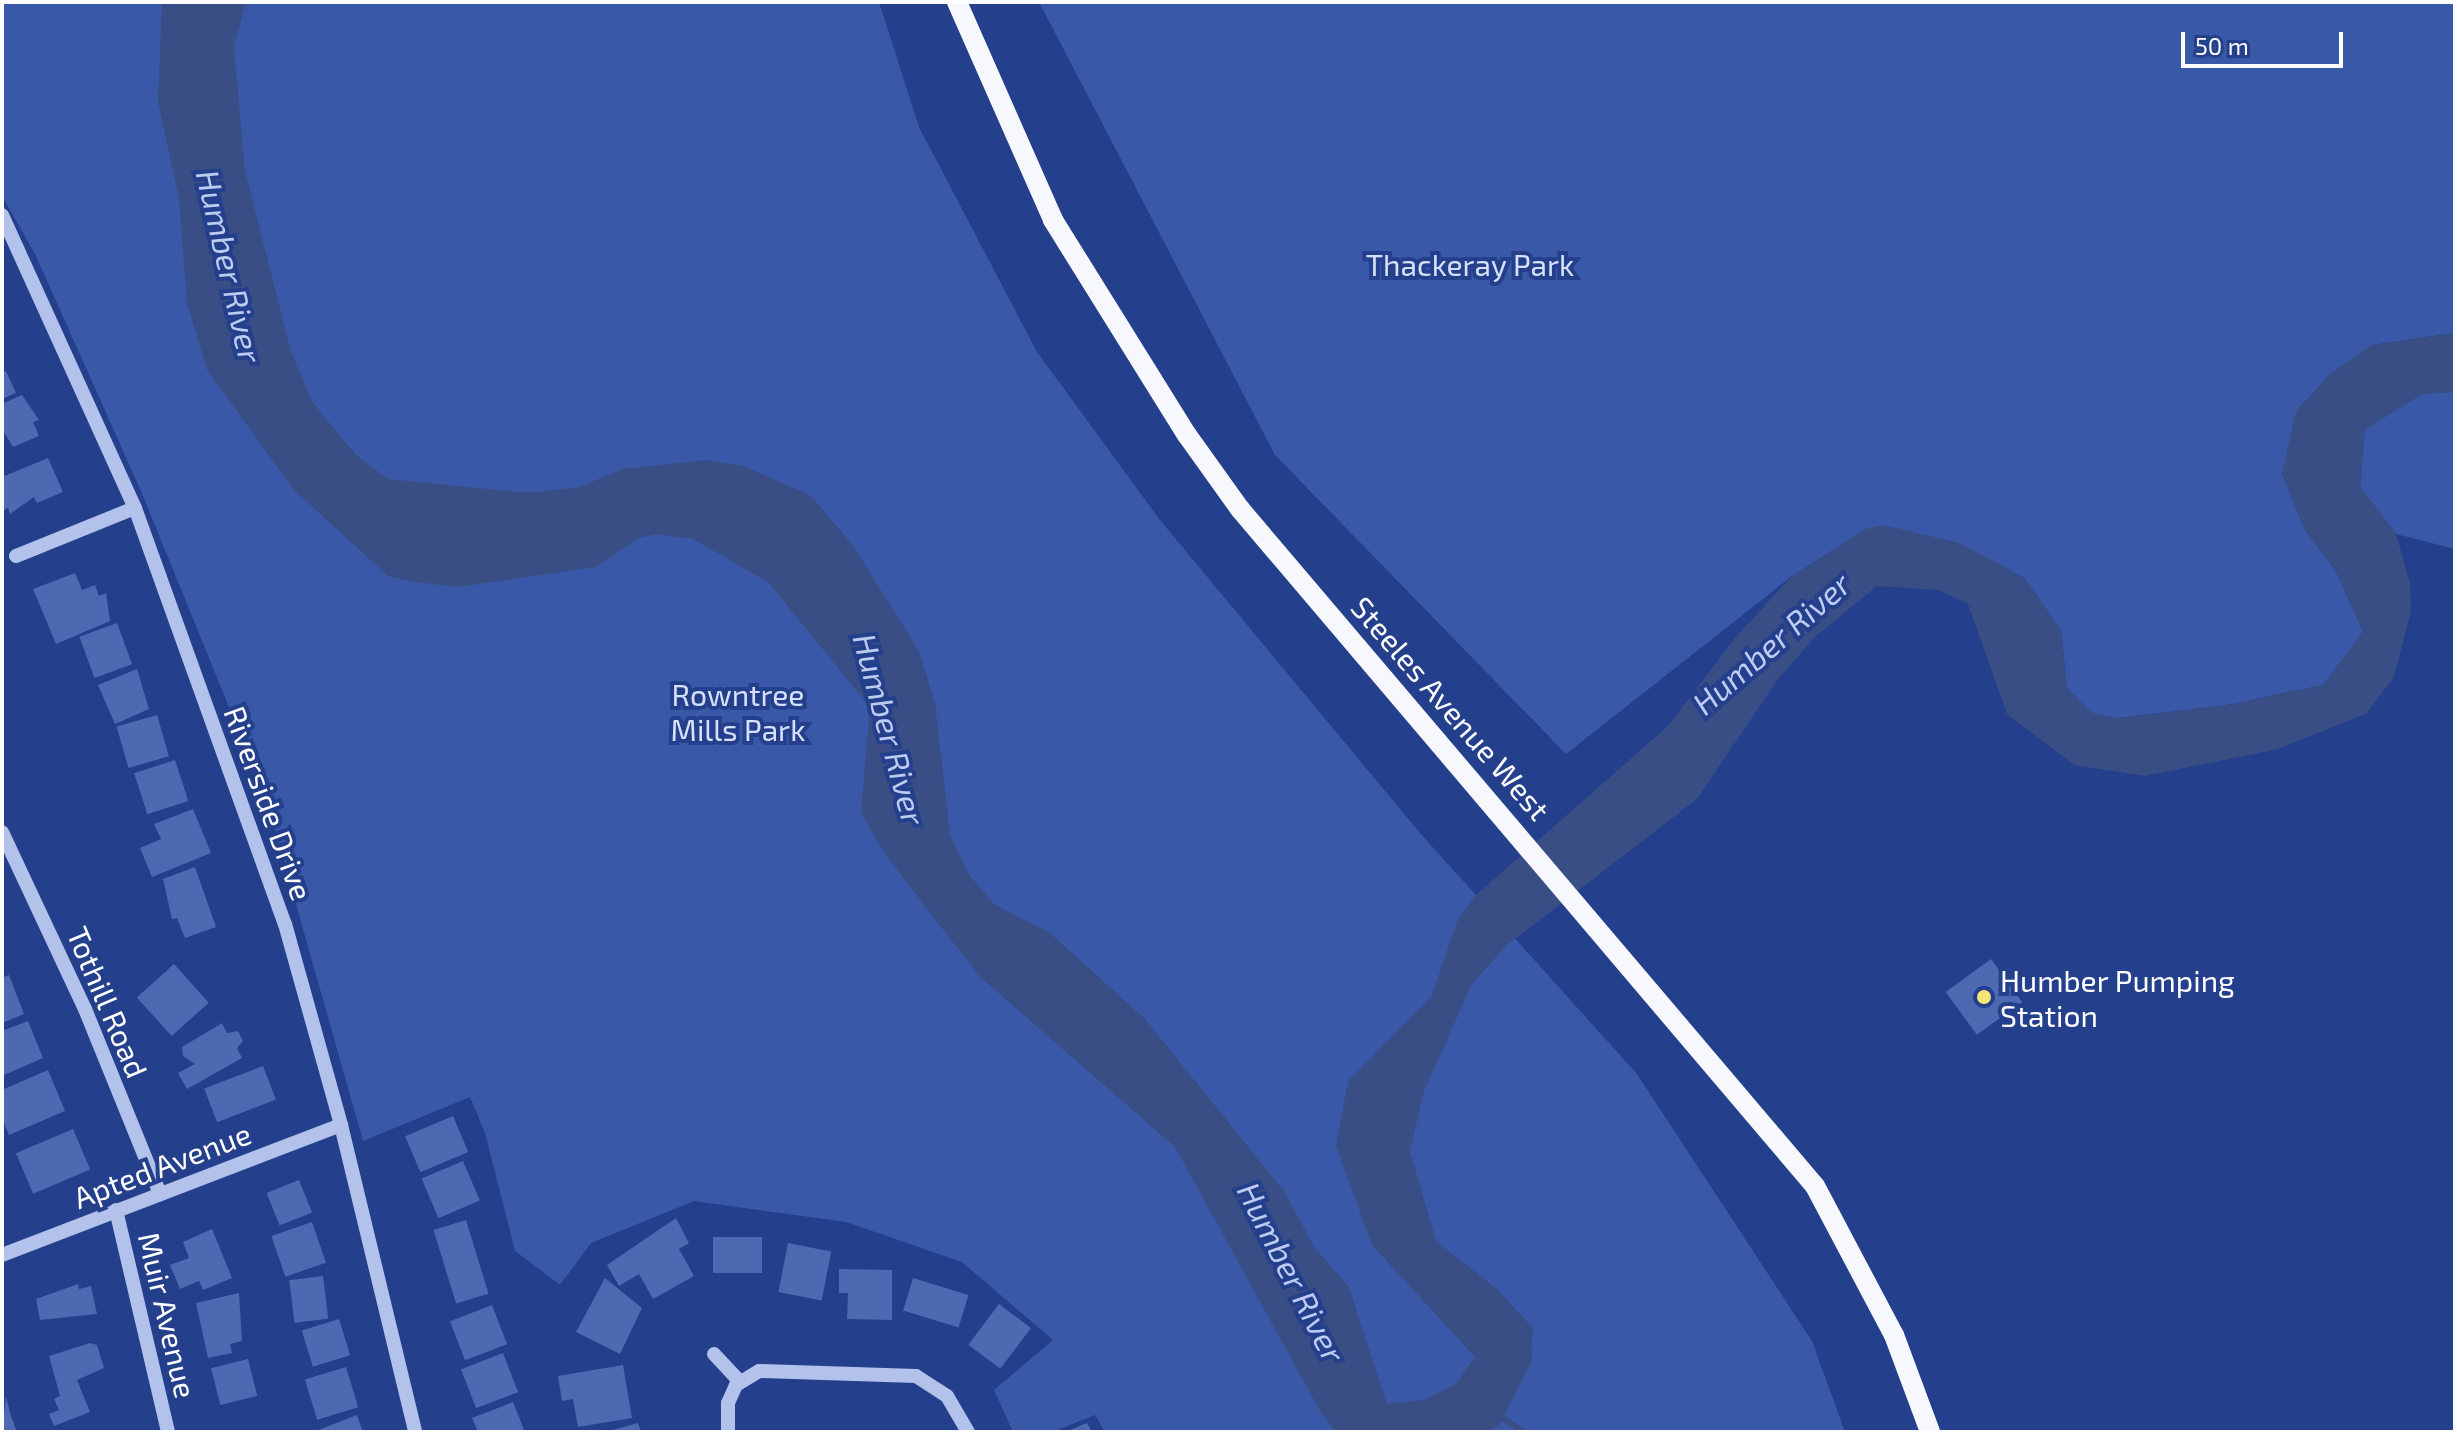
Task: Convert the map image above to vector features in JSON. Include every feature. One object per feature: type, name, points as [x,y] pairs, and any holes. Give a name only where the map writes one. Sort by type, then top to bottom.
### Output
[{"type":"main road","name":"Steeles Avenue West","points":[[957,2],[1024,162],[1121,337],[1240,509],[1815,1186],[1894,1335],[1930,1432]]},
{"type":"street","name":"Riverside Drive","points":[[2,215],[135,508],[285,924],[341,1125],[415,1432]]},
{"type":"street","points":[[16,556],[135,508]]},
{"type":"street","name":"Tothill Road","points":[[2,832],[85,1009],[160,1194]]},
{"type":"street","name":"Apted Avenue","points":[[2,1255],[341,1125]]},
{"type":"street","name":"Muir Avenue","points":[[116,1210],[168,1432]]},
{"type":"street","points":[[714,1354],[743,1379]]},
{"type":"street","points":[[728,1432],[728,1403],[743,1379],[759,1371],[916,1376],[947,1396],[968,1432]]},
{"type":"green space","name":"Rowntree Mills Park","points":[[2,2],[879,2],[919,127],[1037,352],[1160,520],[1420,833],[1637,1074],[1812,1341],[1845,1432],[1105,1432],[1095,1415],[1052,1432],[1013,1432],[994,1390],[1053,1340],[962,1262],[846,1222],[694,1201],[591,1243],[560,1285],[515,1251],[485,1133],[470,1097],[363,1141],[266,798],[141,491],[35,254],[2,196]]},
{"type":"green space","name":"Thackeray Park","points":[[1039,2],[2455,2],[2455,333],[2372,345],[2282,473],[2305,530],[2337,573],[2363,632],[2323,685],[2228,705],[2118,718],[2091,713],[2067,688],[2061,630],[1866,529],[1792,576],[1566,754],[1275,455]]},
{"type":"green space","points":[[2455,392],[2455,549],[2396,534],[2360,487],[2365,429],[2422,393]]},
{"type":"water","name":"Humber River","points":[[162,2],[246,2],[234,47],[245,171],[291,352],[313,403],[356,455],[388,479],[528,493],[579,487],[623,469],[706,460],[744,466],[811,496],[852,544],[919,651],[935,703],[950,835],[970,876],[994,904],[1050,933],[1145,1019],[1284,1191],[1315,1248],[1349,1287],[1387,1404],[1424,1400],[1456,1384],[1475,1357],[1372,1245],[1336,1146],[1348,1081],[1431,997],[1458,919],[1476,895],[1668,726],[1735,638],[1792,576],[1866,529],[1884,525],[1959,543],[2025,578],[2061,630],[2067,688],[2092,713],[2119,718],[2228,705],[2323,685],[2363,632],[2337,573],[2305,530],[2282,473],[2296,411],[2330,374],[2372,345],[2455,333],[2455,392],[2422,394],[2365,430],[2360,486],[2396,534],[2410,583],[2411,611],[2394,677],[2366,714],[2278,749],[2145,776],[2074,765],[2007,714],[1968,604],[1939,590],[1877,586],[1816,636],[1778,679],[1697,799],[1506,946],[1472,984],[1424,1091],[1410,1151],[1436,1241],[1498,1290],[1533,1328],[1531,1363],[1499,1426],[1485,1432],[1336,1432],[1320,1411],[1175,1147],[979,976],[884,853],[861,812],[870,707],[768,582],[693,539],[657,534],[639,538],[596,567],[458,587],[416,582],[388,576],[294,490],[207,370],[187,303],[179,199],[158,102]]},
{"type":"building","points":[[6,371],[16,393],[2,399],[2,373]]},
{"type":"building","points":[[22,395],[39,420],[33,422],[39,436],[13,447],[2,429],[2,404]]},
{"type":"building","points":[[48,458],[63,492],[37,503],[34,497],[10,514],[8,508],[2,511],[2,477]]},
{"type":"building","points":[[75,573],[82,590],[95,585],[99,596],[106,593],[110,621],[56,644],[33,589]]},
{"type":"building","points":[[117,623],[132,664],[94,678],[79,637]]},
{"type":"building","points":[[137,669],[149,709],[115,724],[98,685]]},
{"type":"building","points":[[157,715],[169,756],[128,768],[117,727]]},
{"type":"building","points":[[175,760],[188,801],[147,814],[134,773]]},
{"type":"building","points":[[193,809],[211,853],[152,877],[140,848],[161,839],[154,824]]},
{"type":"building","points":[[195,867],[216,927],[185,938],[177,918],[172,919],[163,879]]},
{"type":"building","name":"Humber Pumping Station","points":[[1991,959],[2022,1002],[1977,1035],[1946,992]]},
{"type":"building","points":[[174,964],[209,1003],[172,1036],[137,997]]},
{"type":"building","points":[[9,975],[24,1014],[2,1023],[2,978]]},
{"type":"building","points":[[28,1021],[43,1058],[2,1076],[2,1031]]},
{"type":"building","points":[[222,1023],[227,1033],[238,1031],[243,1041],[237,1048],[242,1058],[187,1089],[178,1073],[195,1064],[183,1056],[182,1047]]},
{"type":"building","points":[[263,1066],[276,1100],[217,1122],[204,1089]]},
{"type":"building","points":[[48,1070],[65,1111],[9,1135],[2,1118],[2,1090]]},
{"type":"building","points":[[453,1116],[468,1152],[420,1172],[405,1136]]},
{"type":"building","points":[[73,1129],[90,1170],[33,1194],[16,1153]]},
{"type":"building","points":[[463,1161],[480,1201],[438,1218],[422,1179]]},
{"type":"building","points":[[299,1180],[312,1212],[280,1226],[267,1193]]},
{"type":"building","points":[[676,1218],[689,1243],[679,1249],[694,1276],[653,1299],[639,1274],[619,1286],[607,1265]]},
{"type":"building","points":[[466,1220],[489,1294],[456,1304],[433,1230]]},
{"type":"building","points":[[312,1222],[326,1263],[285,1277],[271,1236]]},
{"type":"building","points":[[212,1229],[232,1278],[203,1290],[199,1281],[180,1289],[170,1265],[189,1258],[183,1242]]},
{"type":"building","points":[[713,1237],[762,1237],[762,1273],[713,1273]]},
{"type":"building","points":[[788,1243],[831,1251],[822,1300],[778,1292]]},
{"type":"building","points":[[839,1269],[892,1270],[892,1320],[847,1319],[848,1293],[839,1293]]},
{"type":"building","points":[[323,1276],[328,1319],[294,1323],[289,1280]]},
{"type":"building","points":[[605,1278],[642,1308],[620,1354],[576,1332]]},
{"type":"building","points":[[913,1278],[968,1295],[959,1327],[903,1311]]},
{"type":"building","points":[[78,1284],[79,1289],[91,1286],[97,1314],[40,1320],[36,1299]]},
{"type":"building","points":[[239,1293],[242,1341],[230,1344],[232,1353],[208,1358],[196,1303]]},
{"type":"building","points":[[999,1304],[1031,1328],[1000,1369],[968,1345]]},
{"type":"building","points":[[492,1305],[507,1344],[465,1360],[450,1321]]},
{"type":"building","points":[[339,1319],[350,1355],[313,1367],[302,1330]]},
{"type":"building","points":[[90,1343],[97,1345],[104,1368],[77,1380],[90,1412],[54,1426],[49,1414],[59,1410],[54,1399],[60,1396],[49,1356]]},
{"type":"building","points":[[503,1353],[518,1392],[476,1408],[461,1369]]},
{"type":"building","points":[[248,1359],[257,1396],[220,1405],[211,1368]]},
{"type":"building","points":[[623,1365],[632,1418],[578,1427],[573,1399],[562,1401],[558,1376]]},
{"type":"building","points":[[346,1367],[358,1407],[317,1420],[305,1380]]},
{"type":"building","points":[[6,1396],[10,1413],[17,1432],[2,1432]]},
{"type":"building","points":[[513,1402],[525,1432],[478,1432],[472,1418]]},
{"type":"building","points":[[357,1415],[363,1432],[313,1432]]},
{"type":"building","points":[[638,1423],[641,1432],[609,1432],[609,1431]]},
{"type":"building","points":[[1087,1423],[1092,1432],[1066,1432],[1079,1426]]},
{"type":"waterway","points":[[1496,1413],[1523,1432]]},
{"type":"place","name":"Humber Pumping Station","points":[[1984,997]]}]
